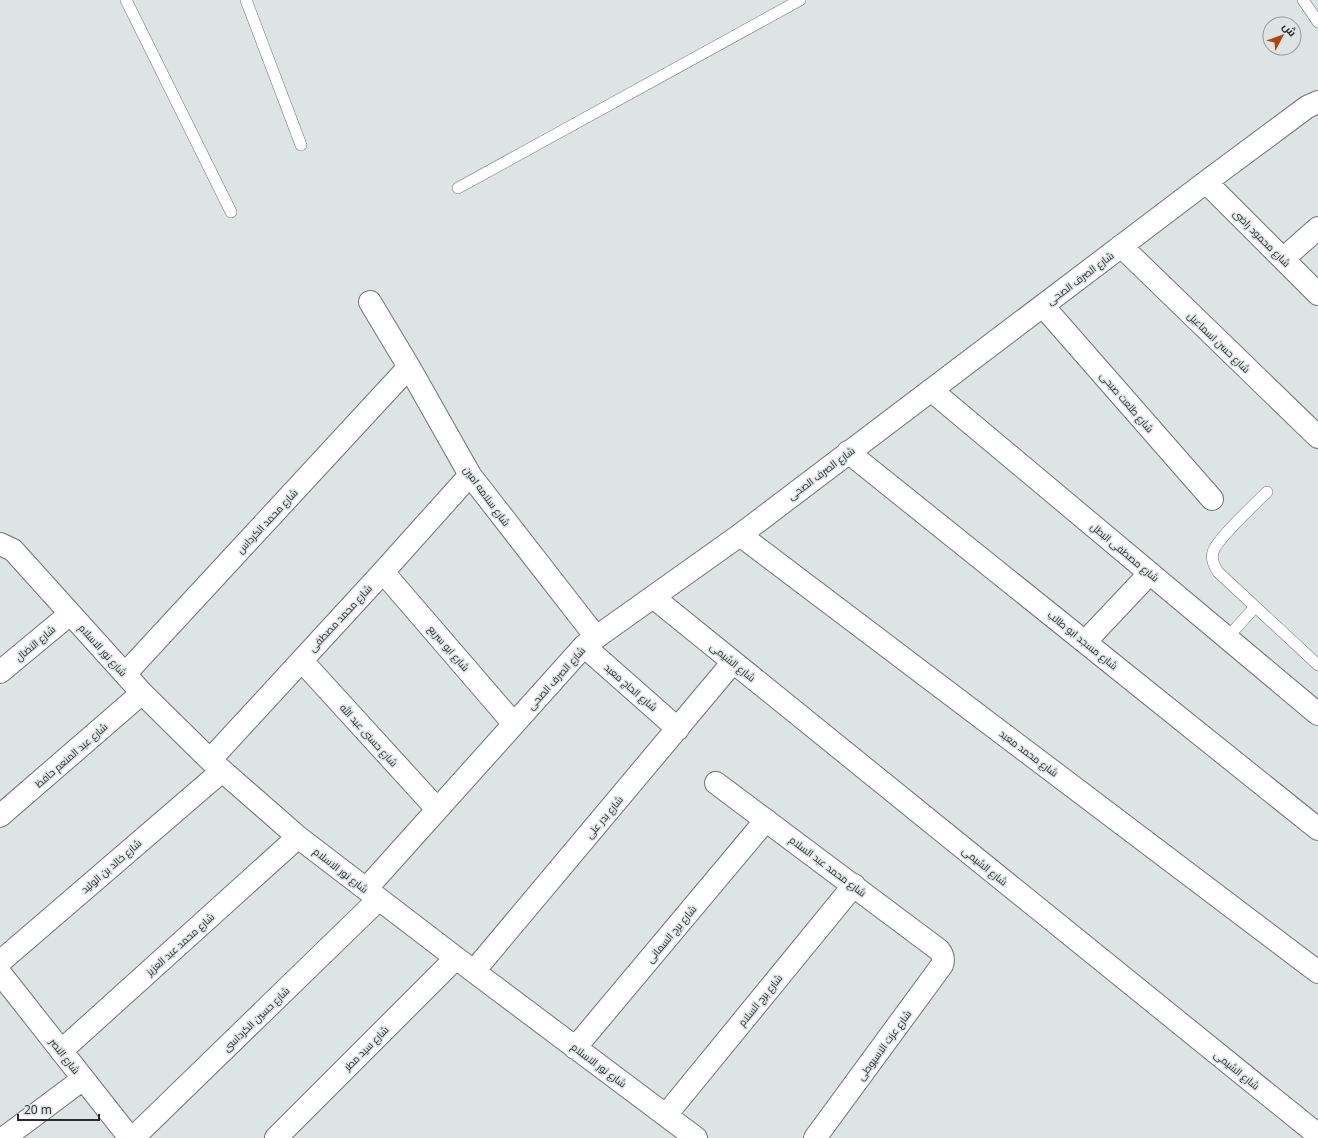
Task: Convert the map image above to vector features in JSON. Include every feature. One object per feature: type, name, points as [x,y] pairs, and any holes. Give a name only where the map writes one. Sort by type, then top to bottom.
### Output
[{"type":"street","name":"شارع الصرف الصحى","points":[[373,894],[437,809],[590,641],[740,535],[1206,182],[1307,108],[1318,102]]},
{"type":"street","name":"شارع محمود راضى","points":[[1206,182],[1318,294]]},
{"type":"street","points":[[1283,259],[1318,228]]},
{"type":"street","name":"شارع حسن اسماعيل","points":[[1121,246],[1318,437]]},
{"type":"street","name":"شارع سلامه امين","points":[[370,302],[409,367],[470,475],[590,641]]},
{"type":"street","name":"شارع طلعت صبحى","points":[[1043,306],[1212,499]]},
{"type":"street","name":"شارع محمد الكرداس","points":[[125,674],[409,367]]},
{"type":"street","name":"شارع مصطفى البطل","points":[[931,390],[1318,714]]},
{"type":"street","name":"شارع مسجد ابو طالب","points":[[848,452],[1318,829]]},
{"type":"street","name":"شارع محمد مصطفى","points":[[216,765],[302,661],[470,475]]},
{"type":"street","name":"شارع محمد معبد","points":[[740,535],[1318,972]]},
{"type":"street","name":"شارع نور الاسلام","points":[[0,544],[13,550],[142,693],[216,765],[298,837],[575,1048],[696,1138]]},
{"type":"street","name":"شارع ابو سريع","points":[[383,572],[514,724]]},
{"type":"street","points":[[1085,642],[1150,573]]},
{"type":"street","name":"شارع الشيمى","points":[[653,597],[1318,1135]]},
{"type":"street","name":"شارع النضال","points":[[0,672],[70,614]]},
{"type":"street","name":"شارع الحاج معبد","points":[[590,641],[678,729]]},
{"type":"street","name":"شارع حسنى عبد الله","points":[[302,661],[437,809]]},
{"type":"street","name":"شارع بدر على","points":[[474,971],[733,662]]},
{"type":"street","name":"شارع عبد المنعم حافظ","points":[[0,816],[142,693]]},
{"type":"street","name":"شارع خالد بن الوليد","points":[[0,962],[216,765]]},
{"type":"street","name":"شارع محمد عبد السلام","points":[[716,783],[939,950]]},
{"type":"street","name":"شارع برج السمانى","points":[[575,1048],[766,820]]},
{"type":"street","name":"شارع محمد عبد العزيز","points":[[62,1051],[298,837]]},
{"type":"street","name":"شارع برج السلام","points":[[666,1115],[854,885]]},
{"type":"street","name":"شارع حسين الكرداسى","points":[[133,1138],[373,894]]},
{"type":"street","name":"شارع عزت الاسيوطى","points":[[815,1138],[942,965],[944,960],[939,950]]},
{"type":"street","name":"شارع سيد مطر","points":[[276,1138],[456,958]]},
{"type":"street","name":"شارع النصر","points":[[0,973],[8,998],[62,1051],[130,1138]]},
{"type":"street","points":[[4,1138],[83,1079]]},
{"type":"lane","points":[[126,0],[231,212]]},
{"type":"lane","points":[[246,0],[301,145]]},
{"type":"lane","points":[[458,188],[800,0]]},
{"type":"lane","points":[[1303,0],[1318,22]]},
{"type":"lane","points":[[1267,492],[1215,546],[1213,552],[1214,566],[1218,572],[1318,665]]},
{"type":"lane","points":[[1227,638],[1255,607]]}]
